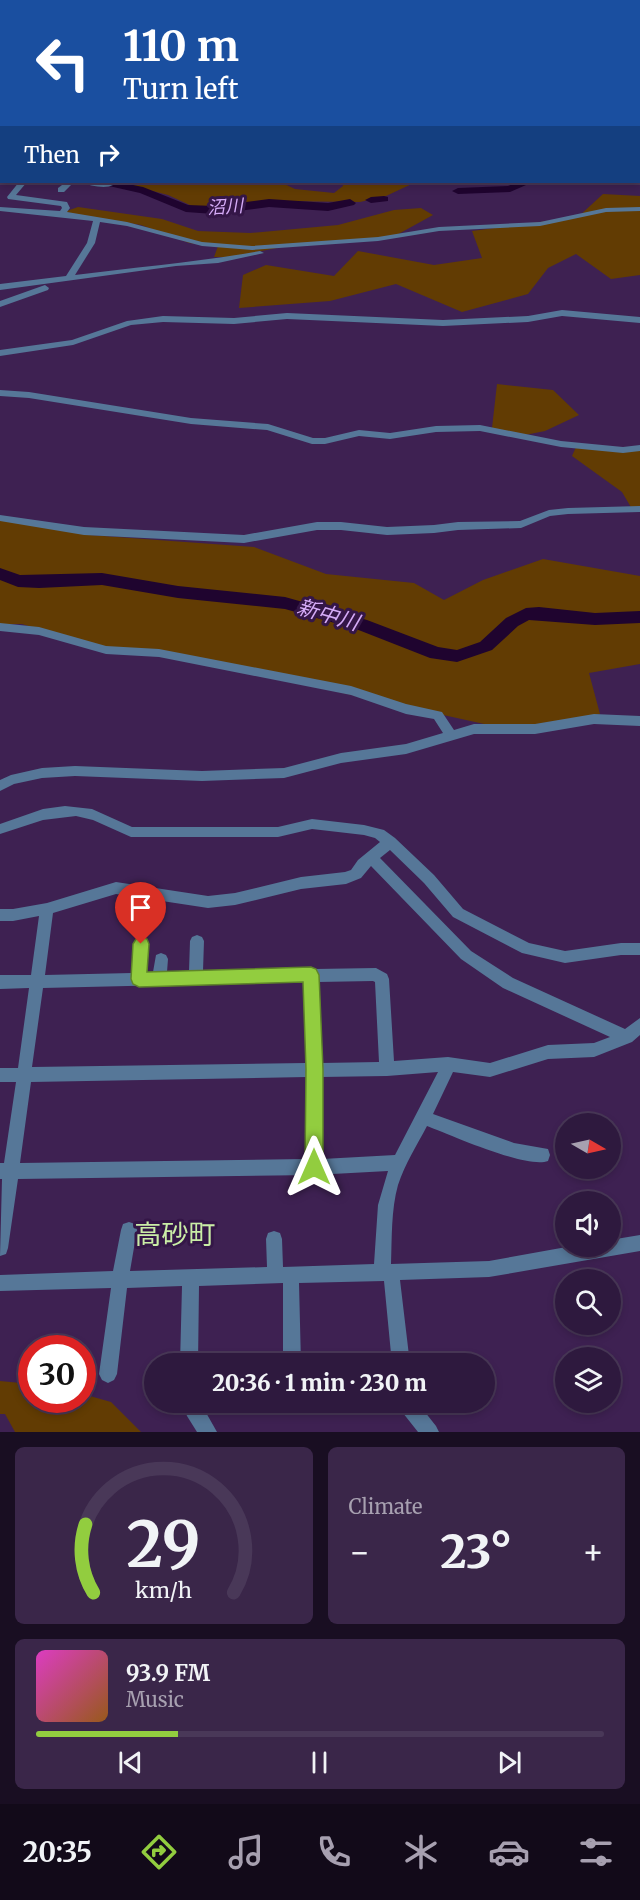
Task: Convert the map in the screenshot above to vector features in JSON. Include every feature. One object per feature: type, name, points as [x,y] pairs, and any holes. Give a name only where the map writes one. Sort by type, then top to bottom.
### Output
[{"type":"street","points":[[11,197],[22,183]]},
{"type":"street","points":[[61,190],[69,183]]},
{"type":"street","points":[[94,183],[109,185]]},
{"type":"street","points":[[0,196],[64,204],[66,208],[62,214]]},
{"type":"street","points":[[0,209],[97,219],[127,224],[202,244],[252,248],[378,239],[439,229],[540,225],[606,210],[640,209]]},
{"type":"street","points":[[0,304],[64,280],[91,243],[97,219]]},
{"type":"street","points":[[0,287],[176,264],[218,261],[287,247]]},
{"type":"street","points":[[0,352],[73,342],[130,323],[163,319],[234,321],[287,316],[392,323],[443,323],[528,319],[562,313],[640,320]]},
{"type":"street","points":[[0,393],[29,395],[191,421],[268,427],[312,441],[325,441],[359,433],[390,436],[436,429],[480,428],[561,444],[623,450],[640,448]]},
{"type":"street","points":[[0,518],[84,531],[244,538],[317,526],[387,531],[434,529],[521,524],[549,513],[568,511],[640,509]]},
{"type":"street","points":[[0,627],[39,631],[106,650],[159,653],[351,691],[406,709],[438,715],[451,736]]},
{"type":"street","points":[[0,786],[11,780],[42,773],[75,771],[243,777],[284,773],[341,759],[406,749],[474,729],[535,729],[594,719],[640,721]]},
{"type":"street","points":[[0,829],[50,812],[70,810],[89,813],[131,832],[278,832],[312,824],[364,830],[379,834],[390,842],[429,879],[458,913],[527,949],[565,957],[640,948]]},
{"type":"street","points":[[0,915],[47,909],[116,888],[208,902],[235,899],[301,883],[346,878],[356,874],[371,857],[390,842]]},
{"type":"street","points":[[371,857],[466,955],[508,983],[627,1037]]},
{"type":"street","points":[[0,1248],[5,1171],[24,1075],[47,909]]},
{"type":"street","points":[[196,978],[197,941]]},
{"type":"street","points":[[139,979],[141,944]]},
{"type":"street","points":[[160,959],[160,979]]},
{"type":"street","points":[[0,982],[376,974],[382,979],[387,1069]]},
{"type":"street","points":[[311,975],[314,1167]]},
{"type":"street","points":[[0,1075],[387,1069],[448,1064],[490,1070],[548,1052],[594,1050],[627,1037],[640,1025]]},
{"type":"street","points":[[399,1353],[387,1272],[386,1206],[399,1163],[443,1080],[448,1064]]},
{"type":"street","points":[[422,1117],[514,1151],[542,1155]]},
{"type":"street","points":[[5,1171],[314,1167],[399,1163]]},
{"type":"street","points":[[108,1374],[129,1230]]},
{"type":"street","points":[[274,1239],[283,1275],[291,1353]]},
{"type":"street","points":[[0,1283],[489,1269],[640,1243]]},
{"type":"street","points":[[189,1353],[191,1277]]},
{"type":"street","points":[[195,1413],[208,1432]]},
{"type":"street","points":[[414,1413],[430,1432]]},
{"type":"shaded area","points":[[122,183],[282,183],[295,189],[334,193],[343,186],[342,183],[414,183],[386,196],[360,202],[273,201],[237,210],[192,206],[168,195]]},
{"type":"shaded area","points":[[603,194],[640,196],[640,275],[611,279],[576,254],[548,268],[528,294],[462,312],[396,284],[330,301],[239,308],[243,275],[266,265],[334,276],[358,251],[434,265],[482,258],[472,231],[578,217]]},
{"type":"shaded area","points":[[78,207],[162,219],[198,231],[250,233],[338,225],[394,210],[421,208],[433,215],[393,237],[282,247],[232,257],[214,257],[218,246],[189,243],[141,225],[64,212]]},
{"type":"shaded area","points":[[497,384],[553,390],[579,415],[545,431],[525,435],[492,428]]},
{"type":"shaded area","points":[[576,447],[640,448],[640,511],[632,509],[622,492],[572,456]]},
{"type":"shaded area","points":[[0,519],[89,535],[254,547],[326,574],[414,583],[444,600],[483,580],[543,559],[640,576],[640,664],[589,673],[600,714],[507,729],[165,654],[106,650],[22,624],[0,624]]},
{"type":"shaded area","points":[[0,1381],[18,1383],[18,1413],[96,1413],[96,1398],[111,1402],[141,1432],[15,1432],[5,1414],[0,1414]]},
{"type":"waterway","name":"沼川","points":[[109,183],[143,190],[186,208],[214,210],[269,203],[328,207],[350,203]]},
{"type":"waterway","name":"沼川","points":[[458,191],[510,189],[525,183]]},
{"type":"waterway","name":"沼川","points":[[371,200],[384,199]]},
{"type":"waterway","name":"新中川","points":[[0,574],[18,581],[102,579],[178,592],[285,603],[361,624],[436,653],[457,656],[486,646],[512,622],[526,614],[539,613],[595,619],[640,617]]},
{"type":"district","name":"高砂町","points":[[175,1235]]},
{"type":"route","points":[[141,944],[139,979],[311,975],[314,1167]]}]
